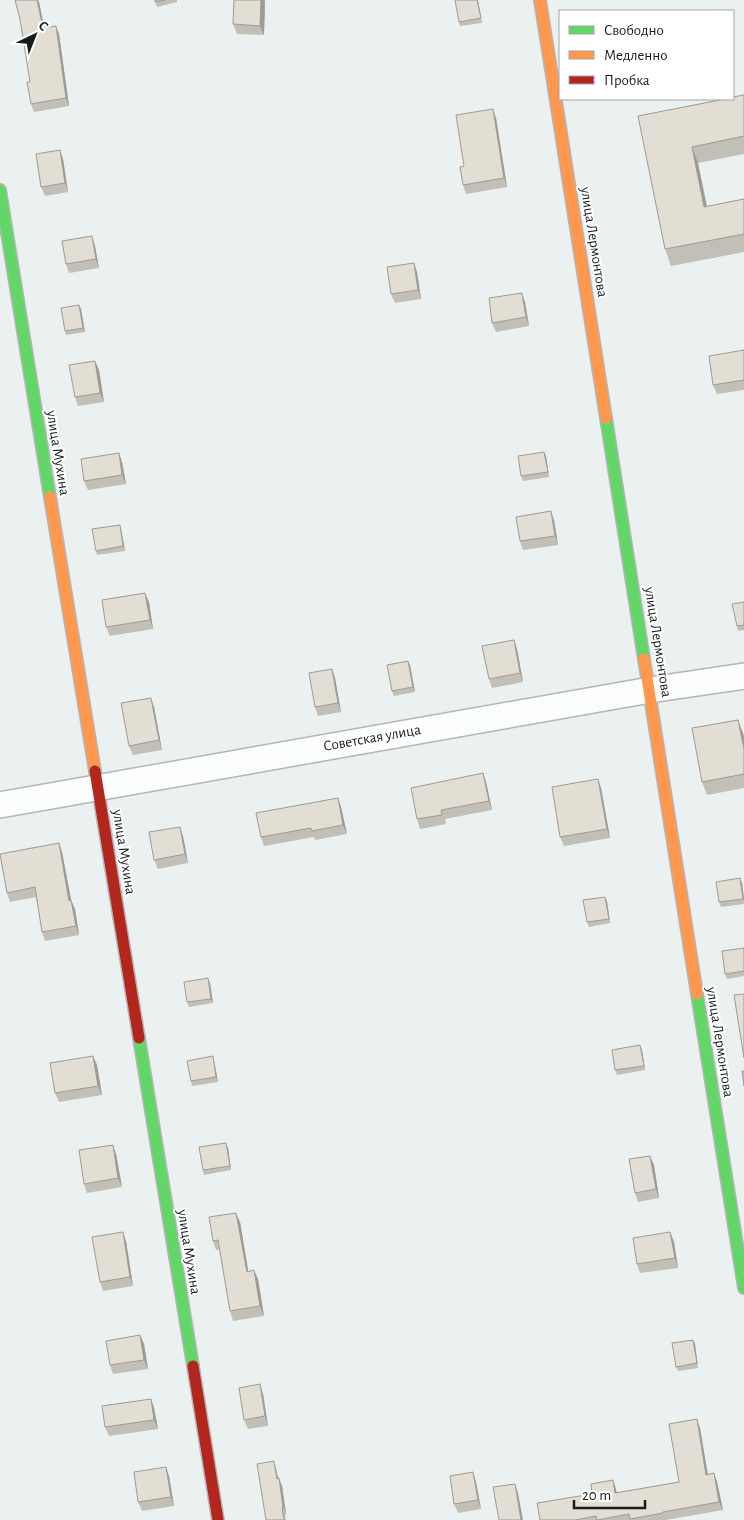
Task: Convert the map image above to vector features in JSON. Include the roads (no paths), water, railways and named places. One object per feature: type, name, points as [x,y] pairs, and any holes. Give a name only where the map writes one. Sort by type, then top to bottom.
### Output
[{"type":"street","name":"улица Лермонтова","points":[[540,0],[744,1288]]},
{"type":"street","name":"улица Мухина","points":[[0,190],[218,1520]]},
{"type":"street","name":"Советская улица","points":[[0,805],[98,786],[650,690],[744,676]]}]
